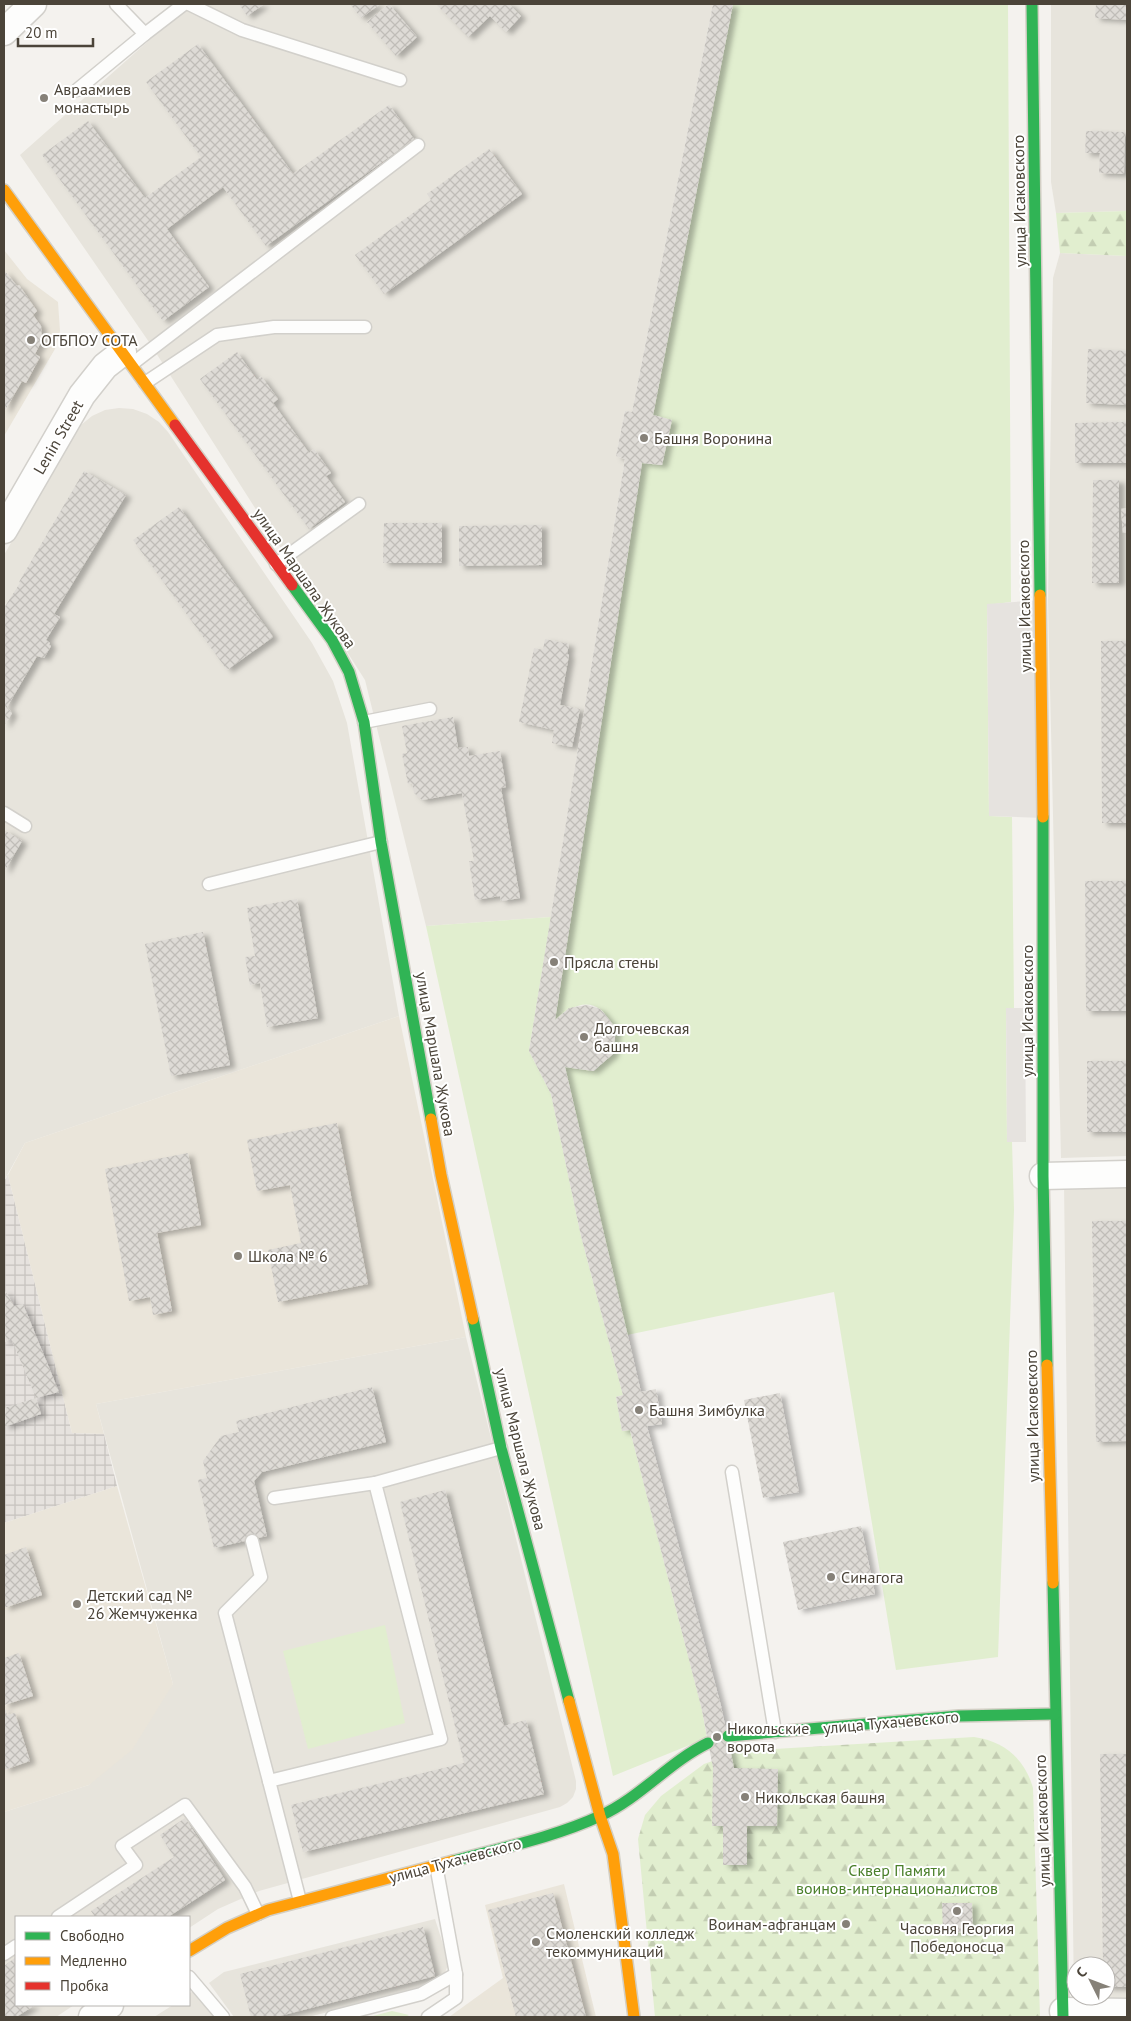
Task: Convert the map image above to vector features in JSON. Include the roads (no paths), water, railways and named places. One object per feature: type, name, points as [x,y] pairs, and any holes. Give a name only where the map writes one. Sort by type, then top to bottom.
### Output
[{"type":"street","points":[[4,32],[33,4]]},
{"type":"street","name":"улица Исаковского","points":[[1032,4],[1043,818],[1042,1176],[1063,2014]]},
{"type":"street","name":"улица Маршала Жукова","points":[[4,190],[146,383],[341,656],[355,689],[364,722],[381,842],[441,1175],[502,1448],[600,1816],[613,1854],[634,2017]]},
{"type":"street","name":"Lenin Street","points":[[4,530],[82,395],[105,366],[127,358]]},
{"type":"street","points":[[1042,1176],[1127,1174]]},
{"type":"street","name":"улица Тухачевского","points":[[728,1736],[960,1716],[1055,1714]]},
{"type":"street","name":"улица Тухачевского","points":[[190,1951],[227,1928],[258,1914],[300,1901],[538,1838],[600,1816],[628,1800],[692,1751],[708,1743]]},
{"type":"street","points":[[92,2017],[108,2006]]},
{"type":"street","points":[[1063,2014],[1127,2012]]},
{"type":"lane","points":[[116,4],[145,34]]},
{"type":"lane","points":[[77,90],[184,4]]},
{"type":"lane","points":[[189,4],[242,30],[400,80]]},
{"type":"lane","points":[[127,358],[418,145]]},
{"type":"lane","points":[[146,383],[217,335],[274,327],[365,327]]},
{"type":"lane","points":[[276,564],[359,504]]},
{"type":"lane","points":[[364,722],[430,708]]},
{"type":"lane","points":[[4,813],[25,826]]},
{"type":"lane","points":[[209,884],[381,842]]},
{"type":"lane","points":[[274,1498],[375,1483],[502,1448]]},
{"type":"lane","points":[[732,1472],[775,1732]]},
{"type":"lane","points":[[269,1781],[441,1739],[375,1483]]},
{"type":"lane","points":[[252,1542],[261,1577],[225,1613],[300,1901]]},
{"type":"lane","points":[[60,1916],[136,1865],[122,1846],[185,1805],[245,1886],[258,1914]]},
{"type":"lane","points":[[428,2017],[456,1998],[456,1974],[436,1865]]},
{"type":"lane","points":[[4,1954],[15,1947]]},
{"type":"lane","points":[[332,2017],[422,1994],[456,1974]]},
{"type":"lane","points":[[190,1978],[223,2017]]},
{"type":"place","name":"Авраамиев монастырь","points":[[44,98]]},
{"type":"place","name":"ОГБПОУ СОТА","points":[[31,340]]},
{"type":"place","name":"Башня Воронина","points":[[644,438]]},
{"type":"place","name":"Прясла стены","points":[[554,962]]},
{"type":"place","name":"Долгочевская башня","points":[[584,1037]]},
{"type":"place","name":"Школа № 6","points":[[238,1256]]},
{"type":"place","name":"Башня Зимбулка","points":[[639,1410]]},
{"type":"place","name":"Синагога","points":[[831,1577]]},
{"type":"place","name":"Детский сад № 26 Жемчуженка","points":[[77,1604]]},
{"type":"place","name":"Никольские ворота","points":[[717,1737]]},
{"type":"place","name":"Никольская башня","points":[[745,1797]]},
{"type":"place","name":"Часовня Георгия Победоносца","points":[[957,1911]]},
{"type":"place","name":"Воинам-афганцам","points":[[846,1924]]},
{"type":"place","name":"Смоленский колледж текоммуникаций","points":[[536,1942]]},
{"type":"park label","name":"Cквер Памяти воинов-интернационалистов","points":[[897,1879]]}]
